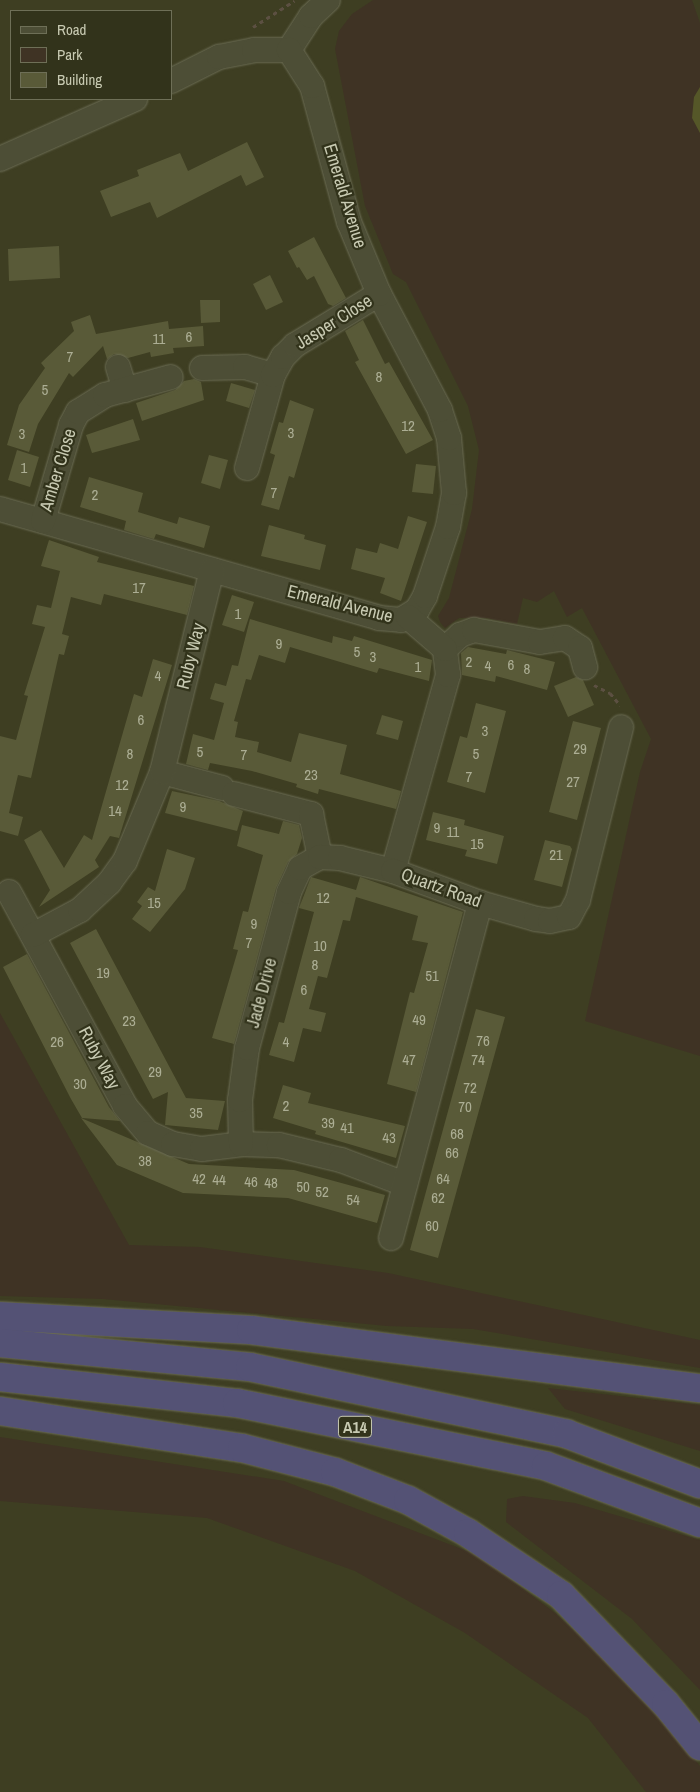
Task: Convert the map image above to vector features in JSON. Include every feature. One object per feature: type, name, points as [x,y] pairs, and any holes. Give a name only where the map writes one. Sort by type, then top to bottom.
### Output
[{"type":"highway","points":[[0,1316],[251,1330],[700,1388]]},
{"type":"highway","name":"A14","points":[[0,1343],[250,1368],[567,1434],[700,1484]]},
{"type":"highway","name":"A14","points":[[0,1378],[238,1403],[546,1466],[700,1523]]},
{"type":"highway","points":[[0,1411],[242,1448],[335,1472],[408,1500],[468,1533],[560,1596],[666,1704],[700,1746]]},
{"type":"street","points":[[172,80],[219,57],[254,50],[289,50],[311,16],[328,0]]},
{"type":"street","name":"Emerald Avenue","points":[[0,509],[379,618],[402,620],[417,610],[425,596],[439,558],[452,502],[453,466],[440,410],[379,294],[349,222],[312,86],[289,50]]},
{"type":"street","points":[[0,159],[133,100]]},
{"type":"street","name":"Jasper Close","points":[[247,468],[273,375],[283,357],[295,345],[379,294]]},
{"type":"street","points":[[118,367],[125,390]]},
{"type":"street","points":[[202,368],[245,367],[273,375]]},
{"type":"street","name":"Amber Close","points":[[43,521],[71,425],[78,412],[105,395],[171,377]]},
{"type":"street","name":"Ruby Way","points":[[212,570],[162,772],[125,861],[109,883],[80,910],[33,935],[125,1106],[148,1133],[173,1144],[202,1149],[241,1144],[279,1145],[313,1153],[406,1184]]},
{"type":"street","points":[[408,617],[445,649],[460,635],[474,630],[534,641],[565,638],[580,648],[585,667]]},
{"type":"street","name":"Quartz Road","points":[[445,649],[448,663],[446,687],[393,871],[480,903],[550,921],[560,920],[573,912],[621,727]]},
{"type":"street","points":[[162,772],[311,814],[320,857],[340,858],[393,871]]},
{"type":"street","name":"Jade Drive","points":[[241,1144],[243,1072],[290,892],[300,868],[320,857]]},
{"type":"street","points":[[9,892],[33,935]]},
{"type":"street","points":[[391,1238],[480,903]]},
{"type":"path","points":[[585,667],[591,682],[618,700],[622,710],[621,727]]},
{"type":"green space","points":[[373,0],[692,0],[700,23],[700,1056],[585,1021],[640,772],[651,739],[582,608],[567,617],[554,591],[537,602],[523,598],[517,624],[486,618],[459,618],[445,628],[438,616],[449,598],[472,509],[479,450],[468,406],[406,282],[393,274],[365,206],[335,49],[339,31],[352,14]]},
{"type":"green space","points":[[0,1013],[129,1245],[200,1247],[388,1273],[700,1340],[700,1368],[473,1329],[387,1326],[103,1299],[0,1296]]},
{"type":"green space","points":[[548,1388],[700,1405],[700,1451],[565,1409]]},
{"type":"green space","points":[[0,1437],[284,1481],[480,1556],[555,1613],[634,1685],[700,1766],[700,1792],[646,1792],[588,1718],[465,1633],[355,1571],[207,1518],[0,1501]]},
{"type":"green space","points":[[523,1496],[575,1503],[700,1540],[700,1690],[632,1619],[506,1522],[507,1499]]},
{"type":"shaded area","points":[[700,87],[700,133],[692,118],[694,97]]},
{"type":"building","points":[[247,142],[264,177],[246,186],[241,175],[157,218],[150,202],[111,217],[100,191],[139,176],[137,170],[180,153],[188,171]]},
{"type":"building","points":[[314,237],[346,298],[333,306],[328,304],[314,276],[307,280],[299,267],[297,268],[288,251]]},
{"type":"building","points":[[59,246],[60,278],[9,281],[8,249]]},
{"type":"building","points":[[270,275],[283,302],[266,310],[253,284]]},
{"type":"building","points":[[200,300],[220,300],[220,322],[201,323]]},
{"type":"building","points":[[90,315],[96,334],[168,321],[169,329],[203,326],[204,346],[173,348],[174,353],[151,357],[150,352],[128,358],[114,354],[107,359],[103,346],[73,377],[69,373],[38,424],[29,452],[7,445],[19,405],[45,368],[41,363],[74,331],[71,322]]},
{"type":"building","points":[[363,320],[385,364],[389,362],[433,440],[406,454],[355,362],[359,360],[345,331]]},
{"type":"building","points":[[194,379],[201,382],[204,400],[142,421],[136,403],[175,390],[184,381]]},
{"type":"building","points":[[231,383],[255,390],[249,408],[226,401]]},
{"type":"building","points":[[290,400],[314,409],[294,478],[289,476],[279,510],[261,505],[275,455],[270,453],[279,422],[283,423]]},
{"type":"building","points":[[133,419],[140,440],[92,453],[86,435]]},
{"type":"building","points":[[17,450],[39,457],[30,487],[8,480]]},
{"type":"building","points":[[209,455],[228,460],[220,489],[201,483]]},
{"type":"building","points":[[416,464],[436,466],[433,494],[412,492]]},
{"type":"building","points":[[89,477],[143,493],[138,512],[177,524],[179,517],[210,526],[204,548],[156,534],[154,539],[124,530],[126,521],[80,507]]},
{"type":"building","points":[[408,516],[427,522],[401,601],[380,593],[385,578],[351,569],[356,548],[377,553],[380,543],[398,549]]},
{"type":"building","points":[[269,525],[305,535],[304,539],[326,545],[320,570],[261,556]]},
{"type":"building","points":[[49,540],[99,557],[97,562],[194,586],[187,615],[104,594],[101,605],[71,597],[62,634],[69,636],[64,655],[59,654],[31,778],[18,775],[9,813],[23,817],[18,836],[0,831],[0,736],[16,740],[28,696],[24,695],[45,627],[32,624],[37,605],[51,608],[60,571],[41,566]]},
{"type":"building","points":[[232,595],[254,602],[244,632],[222,625]]},
{"type":"building","points":[[250,619],[332,643],[333,636],[352,641],[354,636],[432,660],[429,681],[379,668],[377,673],[290,647],[285,663],[259,655],[251,680],[246,679],[234,721],[238,722],[235,737],[259,742],[257,752],[291,762],[299,733],[347,745],[340,774],[401,791],[396,809],[319,789],[318,794],[296,787],[297,784],[252,771],[210,763],[208,770],[186,764],[193,734],[214,740],[224,703],[210,699],[215,683],[226,686],[232,665],[238,666]]},
{"type":"building","points":[[468,647],[506,654],[507,650],[555,662],[547,690],[496,676],[495,682],[462,675],[461,653]]},
{"type":"building","points":[[153,659],[172,665],[119,838],[110,836],[95,860],[99,867],[39,907],[50,890],[24,840],[41,830],[64,868],[84,835],[92,840],[134,694],[142,697]]},
{"type":"building","points":[[576,677],[583,680],[594,705],[568,717],[554,686]]},
{"type":"building","points":[[476,703],[506,711],[485,793],[447,782],[460,736],[467,738]]},
{"type":"building","points":[[382,715],[403,721],[398,740],[376,734]]},
{"type":"building","points":[[573,721],[601,728],[577,820],[549,812]]},
{"type":"building","points":[[172,791],[219,801],[243,811],[237,831],[165,813]]},
{"type":"building","points":[[433,812],[465,820],[464,825],[504,836],[497,864],[465,856],[467,850],[426,840]]},
{"type":"building","points":[[283,821],[299,825],[302,838],[297,854],[288,862],[276,888],[234,1044],[212,1038],[238,950],[233,949],[243,911],[248,912],[263,855],[237,846],[242,825],[279,834]]},
{"type":"building","points":[[545,840],[570,846],[572,849],[562,887],[534,880]]},
{"type":"building","points":[[167,849],[195,858],[185,889],[150,932],[132,919],[142,906],[137,902],[148,887],[155,891]]},
{"type":"building","points":[[311,877],[356,890],[360,877],[463,912],[416,1092],[387,1084],[410,992],[414,993],[428,943],[412,940],[418,916],[356,897],[350,921],[343,920],[327,978],[318,976],[309,1009],[326,1013],[321,1032],[303,1028],[294,1062],[269,1055],[279,1022],[284,1023],[314,912],[299,908]]},
{"type":"building","points":[[96,929],[186,1098],[225,1101],[218,1130],[165,1125],[168,1092],[153,1099],[70,943]]},
{"type":"building","points":[[27,954],[109,1107],[120,1121],[82,1118],[71,1099],[3,967]]},
{"type":"building","points":[[476,1009],[505,1017],[438,1258],[410,1250]]},
{"type":"building","points":[[283,1085],[311,1093],[308,1103],[405,1126],[396,1158],[315,1134],[316,1131],[273,1118]]},
{"type":"building","points":[[81,1118],[189,1164],[294,1170],[385,1195],[377,1223],[288,1198],[183,1193],[117,1165]]}]
